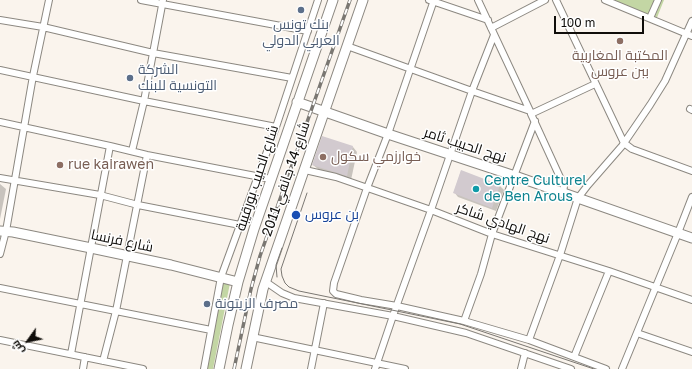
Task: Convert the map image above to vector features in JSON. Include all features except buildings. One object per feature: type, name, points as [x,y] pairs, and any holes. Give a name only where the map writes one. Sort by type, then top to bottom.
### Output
[{"type":"street","points":[[0,254],[3,231],[49,0]]},
{"type":"street","points":[[141,0],[162,2],[308,31]]},
{"type":"street","points":[[204,369],[221,277],[276,127],[318,0]]},
{"type":"street","name":"شارع الحبيب بورقيبة","points":[[219,369],[238,282],[271,179],[333,0]]},
{"type":"street","name":"شارع 14 جانفي 2011","points":[[246,369],[252,337],[266,282],[363,0]]},
{"type":"street","points":[[478,0],[564,186],[563,193]]},
{"type":"street","points":[[491,28],[544,0]]},
{"type":"street","points":[[556,0],[624,143],[632,148],[692,171]]},
{"type":"street","points":[[605,0],[689,35]]},
{"type":"street","points":[[650,18],[658,0]]},
{"type":"street","points":[[488,20],[432,1],[388,134],[367,188],[334,283],[333,291],[342,296],[397,306],[464,321],[529,340],[606,369]]},
{"type":"street","points":[[132,151],[144,101],[162,2]]},
{"type":"street","points":[[0,20],[43,27],[153,53],[292,78]]},
{"type":"street","points":[[529,340],[560,255],[578,198],[584,188],[624,143],[665,80],[689,35],[692,21]]},
{"type":"street","points":[[376,366],[449,155],[494,35]]},
{"type":"street","points":[[347,46],[531,112],[595,84]]},
{"type":"street","points":[[0,70],[144,101],[276,127]]},
{"type":"street","points":[[285,98],[297,102]]},
{"type":"street","name":"نهج الحبيب ثامر","points":[[297,102],[692,238]]},
{"type":"street","points":[[464,321],[481,274],[492,234],[535,121]]},
{"type":"street","points":[[0,122],[147,155],[271,179]]},
{"type":"street","points":[[71,354],[110,146]]},
{"type":"street","points":[[103,361],[116,311],[147,155]]},
{"type":"street","name":"نهج الهادي شاكر","points":[[305,170],[336,177],[431,210],[492,234],[609,271],[692,300]]},
{"type":"street","points":[[0,178],[100,195],[138,205],[240,225]]},
{"type":"street","points":[[622,369],[692,197]]},
{"type":"street","name":"شارع فرنسا","points":[[3,231],[91,248],[238,282]]},
{"type":"street","points":[[574,357],[609,271]]},
{"type":"street","points":[[266,282],[282,293],[294,298],[393,316],[466,332],[571,369]]},
{"type":"street","points":[[0,288],[211,330]]},
{"type":"street","points":[[311,369],[324,303]]},
{"type":"street","points":[[637,333],[692,352]]},
{"type":"street","points":[[252,337],[315,350],[376,366],[405,369]]},
{"type":"street","points":[[0,340],[143,369]]},
{"type":"street","points":[[521,369],[525,353]]},
{"type":"street","points":[[83,369],[85,358]]},
{"type":"green space","points":[[608,0],[664,0],[656,20]]},
{"type":"green space","points":[[223,281],[230,283],[213,369],[205,369]]},
{"type":"tram line","points":[[307,193],[281,269],[285,283],[289,287],[299,291],[460,324],[594,369]]},
{"type":"tram line","points":[[277,277],[276,265],[282,248]]},
{"type":"railway","points":[[234,369],[251,289],[260,256],[350,0]]},
{"type":"place","name":"بنك تونس العربي الدولي","points":[[301,10]]},
{"type":"place","name":"المكتبة المغاربية ببن عروس","points":[[620,41]]},
{"type":"place","name":"الشركة التونسية للبنك","points":[[130,78]]},
{"type":"place","name":"خوارزمي سكول","points":[[323,157]]},
{"type":"place","name":"rue kairawen","points":[[60,165]]},
{"type":"place","name":"Centre Culturel de Ben Arous","points":[[476,189]]},
{"type":"place","name":"بن عروس","points":[[296,215]]},
{"type":"place","name":"مصرف الزيتونة","points":[[207,304]]}]
